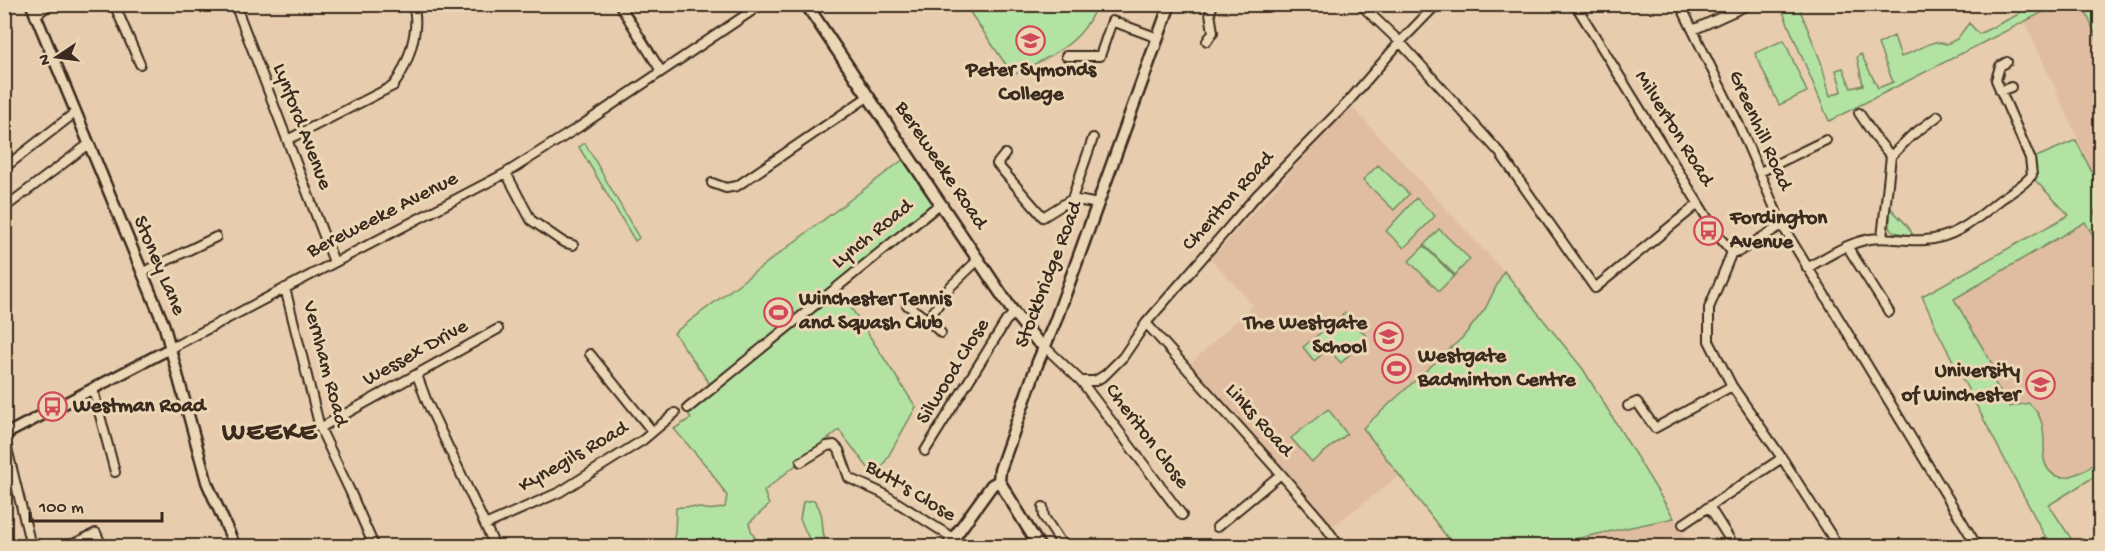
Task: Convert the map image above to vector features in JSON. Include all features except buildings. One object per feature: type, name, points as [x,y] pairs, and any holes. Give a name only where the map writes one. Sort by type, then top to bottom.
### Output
[{"type":"main road","name":"Bereweeke Road","points":[[806,4],[1014,313],[1045,347]]},
{"type":"main road","name":"Stockbridge Road","points":[[950,542],[992,486],[999,481],[1007,449],[1170,4]]},
{"type":"main road","points":[[999,481],[1039,546]]},
{"type":"street","name":"Stoney Lane","points":[[31,4],[143,272],[171,348],[207,483],[235,546]]},
{"type":"street","points":[[35,16],[50,4]]},
{"type":"street","points":[[114,4],[140,64]]},
{"type":"street","name":"Lynford Avenue","points":[[235,4],[334,262]]},
{"type":"street","points":[[287,141],[393,86],[405,65],[416,24],[416,12],[412,4]]},
{"type":"street","points":[[619,4],[661,71]]},
{"type":"street","name":"Bereweeke Avenue","points":[[4,436],[506,173],[579,128],[762,4]]},
{"type":"street","points":[[1207,41],[1214,32],[1210,13],[1213,4]]},
{"type":"street","points":[[1360,4],[1401,42],[1500,153],[1595,288],[1698,204]]},
{"type":"street","name":"Cheriton Road","points":[[1080,381],[1095,381],[1105,375],[1123,357],[1146,323],[1257,195],[1347,103],[1437,4]]},
{"type":"street","name":"Milverton Road","points":[[1575,4],[1698,204],[1719,237],[1732,252]]},
{"type":"street","name":"Greenhill Road","points":[[1680,4],[1760,172],[1782,225],[1977,546]]},
{"type":"street","points":[[1693,30],[1750,4]]},
{"type":"street","points":[[1065,56],[1100,56],[1112,21],[1158,38]]},
{"type":"street","points":[[1807,268],[1847,246],[1871,238],[1922,241],[1952,235],[1981,217],[2000,200],[2025,183],[2032,174],[2031,158],[1996,80],[2000,66],[2007,62]]},
{"type":"street","points":[[2000,92],[2011,87]]},
{"type":"street","points":[[712,183],[726,188],[737,186],[869,96]]},
{"type":"street","points":[[4,168],[76,112]]},
{"type":"street","points":[[1860,113],[1875,137],[1891,156]]},
{"type":"street","points":[[1882,238],[1891,156],[1911,136],[1938,116]]},
{"type":"street","points":[[1005,154],[997,164],[1043,217],[1072,199],[1093,138]]},
{"type":"street","points":[[1760,172],[1826,140]]},
{"type":"street","points":[[4,208],[88,144]]},
{"type":"street","points":[[506,173],[531,220],[563,242],[573,245]]},
{"type":"street","points":[[1072,199],[1098,204]]},
{"type":"street","name":"Lynch Road","points":[[688,408],[941,203]]},
{"type":"street","points":[[1782,225],[1738,252],[1732,252],[1710,308],[1709,341],[1732,386],[1782,458],[1838,546]]},
{"type":"street","points":[[143,272],[216,237]]},
{"type":"street","points":[[1847,246],[1889,312]]},
{"type":"street","points":[[928,320],[950,287],[979,259]]},
{"type":"street","name":"Vernham Road","points":[[285,288],[320,428],[374,546]]},
{"type":"street","points":[[907,305],[941,333]]},
{"type":"street","name":"Silwood Close","points":[[926,451],[1006,321],[1014,313]]},
{"type":"street","name":"Links Road","points":[[1146,323],[1281,474],[1323,523],[1339,546]]},
{"type":"street","name":"Wessex Drive","points":[[320,428],[498,329]]},
{"type":"street","points":[[1045,347],[1080,381]]},
{"type":"street","points":[[590,354],[652,430]]},
{"type":"street","points":[[417,375],[495,546]]},
{"type":"street","name":"Cheriton Close","points":[[1080,381],[1182,516]]},
{"type":"street","points":[[1628,406],[1637,402],[1655,428],[1732,386]]},
{"type":"street","points":[[93,389],[115,472]]},
{"type":"street","name":"Kynegils Road","points":[[485,525],[560,492],[643,440],[652,430],[675,413]]},
{"type":"street","points":[[4,436],[31,546]]},
{"type":"street","name":"Butt's Close","points":[[801,462],[826,446],[834,445],[839,450],[849,478],[882,493],[950,542]]},
{"type":"street","points":[[1683,524],[1782,458]]},
{"type":"street","points":[[1217,527],[1281,474]]},
{"type":"street","points":[[1043,507],[1044,517],[1063,546]]},
{"type":"street","points":[[1710,508],[1734,546]]},
{"type":"street","points":[[69,546],[96,533],[102,546]]},
{"type":"shaded area","points":[[2057,5],[2083,5],[2100,48],[2100,189],[2025,21]]},
{"type":"shaded area","name":"The Westgate School","points":[[1351,106],[1506,274],[1583,369],[1426,474],[1399,476],[1332,527],[1187,367],[1253,305],[1211,259]]},
{"type":"shaded area","name":"University of Winchester","points":[[2100,207],[2100,473],[2048,505],[1934,296]]},
{"type":"shaded area","points":[[1674,518],[1690,546],[1541,546]]},
{"type":"green space","name":"Peter Symonds College","points":[[965,5],[1096,5],[1090,19],[1073,40],[1051,55],[1013,75]]},
{"type":"green space","points":[[1780,5],[1798,5],[1821,62],[1830,96],[1842,91],[1836,70],[1843,68],[1851,88],[1863,85],[1857,57],[1861,54],[1878,88],[1893,82],[1878,44],[1894,36],[1901,57],[1935,42],[1947,44],[1957,39],[1969,23],[1979,34],[2019,14],[2017,5],[2057,5],[1829,121]]},
{"type":"green space","points":[[2083,5],[2091,5],[2100,26],[2100,40],[2098,41]]},
{"type":"green space","points":[[1784,40],[1807,92],[1779,105],[1755,53]]},
{"type":"green space","points":[[2076,140],[2100,189],[2100,207],[2094,212],[2100,223],[2100,248],[2085,222],[1954,299],[1998,374],[1992,378],[2009,407],[2028,403],[2039,416],[2043,433],[2044,459],[2048,470],[2056,476],[2066,477],[2086,470],[2100,460],[2100,473],[2049,505],[2076,546],[2050,546],[1939,334],[1922,296],[2069,215],[2032,177],[2036,164],[2034,158]]},
{"type":"green space","points":[[585,143],[639,238],[635,241],[579,147]]},
{"type":"green space","name":"Winchester Tennis and Squash Club","points":[[904,159],[940,211],[840,291],[916,407],[876,478],[839,430],[764,491],[769,505],[749,523],[760,546],[672,546],[676,508],[718,509],[725,507],[727,496],[709,469],[674,429],[691,418],[685,409],[710,384],[674,333]]},
{"type":"green space","points":[[1378,165],[1409,194],[1394,210],[1363,180]]},
{"type":"green space","points":[[1416,198],[1435,216],[1404,248],[1386,231]]},
{"type":"green space","points":[[1890,207],[1906,224],[1913,236],[1894,232],[1890,227]]},
{"type":"green space","points":[[1439,229],[1470,259],[1455,275],[1424,245]]},
{"type":"green space","points":[[1424,246],[1454,276],[1439,291],[1409,261]]},
{"type":"green space","points":[[1504,271],[1583,369],[1674,518],[1541,546],[1454,546],[1363,428],[1463,337],[1485,309]]},
{"type":"green space","points":[[1345,313],[1367,337],[1341,363],[1328,349],[1314,361],[1303,347]]},
{"type":"green space","points":[[1328,409],[1347,434],[1312,462],[1291,438]]},
{"type":"green space","points":[[814,500],[821,512],[828,546],[812,546],[800,519],[803,502]]},
{"type":"place","name":"Peter Symonds College","points":[[1031,40]]},
{"type":"place","name":"Fordington Avenue","points":[[1709,231]]},
{"type":"place","name":"Winchester Tennis and Squash Club","points":[[778,312]]},
{"type":"place","name":"The Westgate School","points":[[1388,336]]},
{"type":"place","name":"Westgate Badminton Centre","points":[[1397,369]]},
{"type":"place","name":"University of Winchester","points":[[2041,384]]},
{"type":"place","name":"Westman Road","points":[[52,407]]},
{"type":"district","name":"WEEKE","points":[[270,434]]}]
